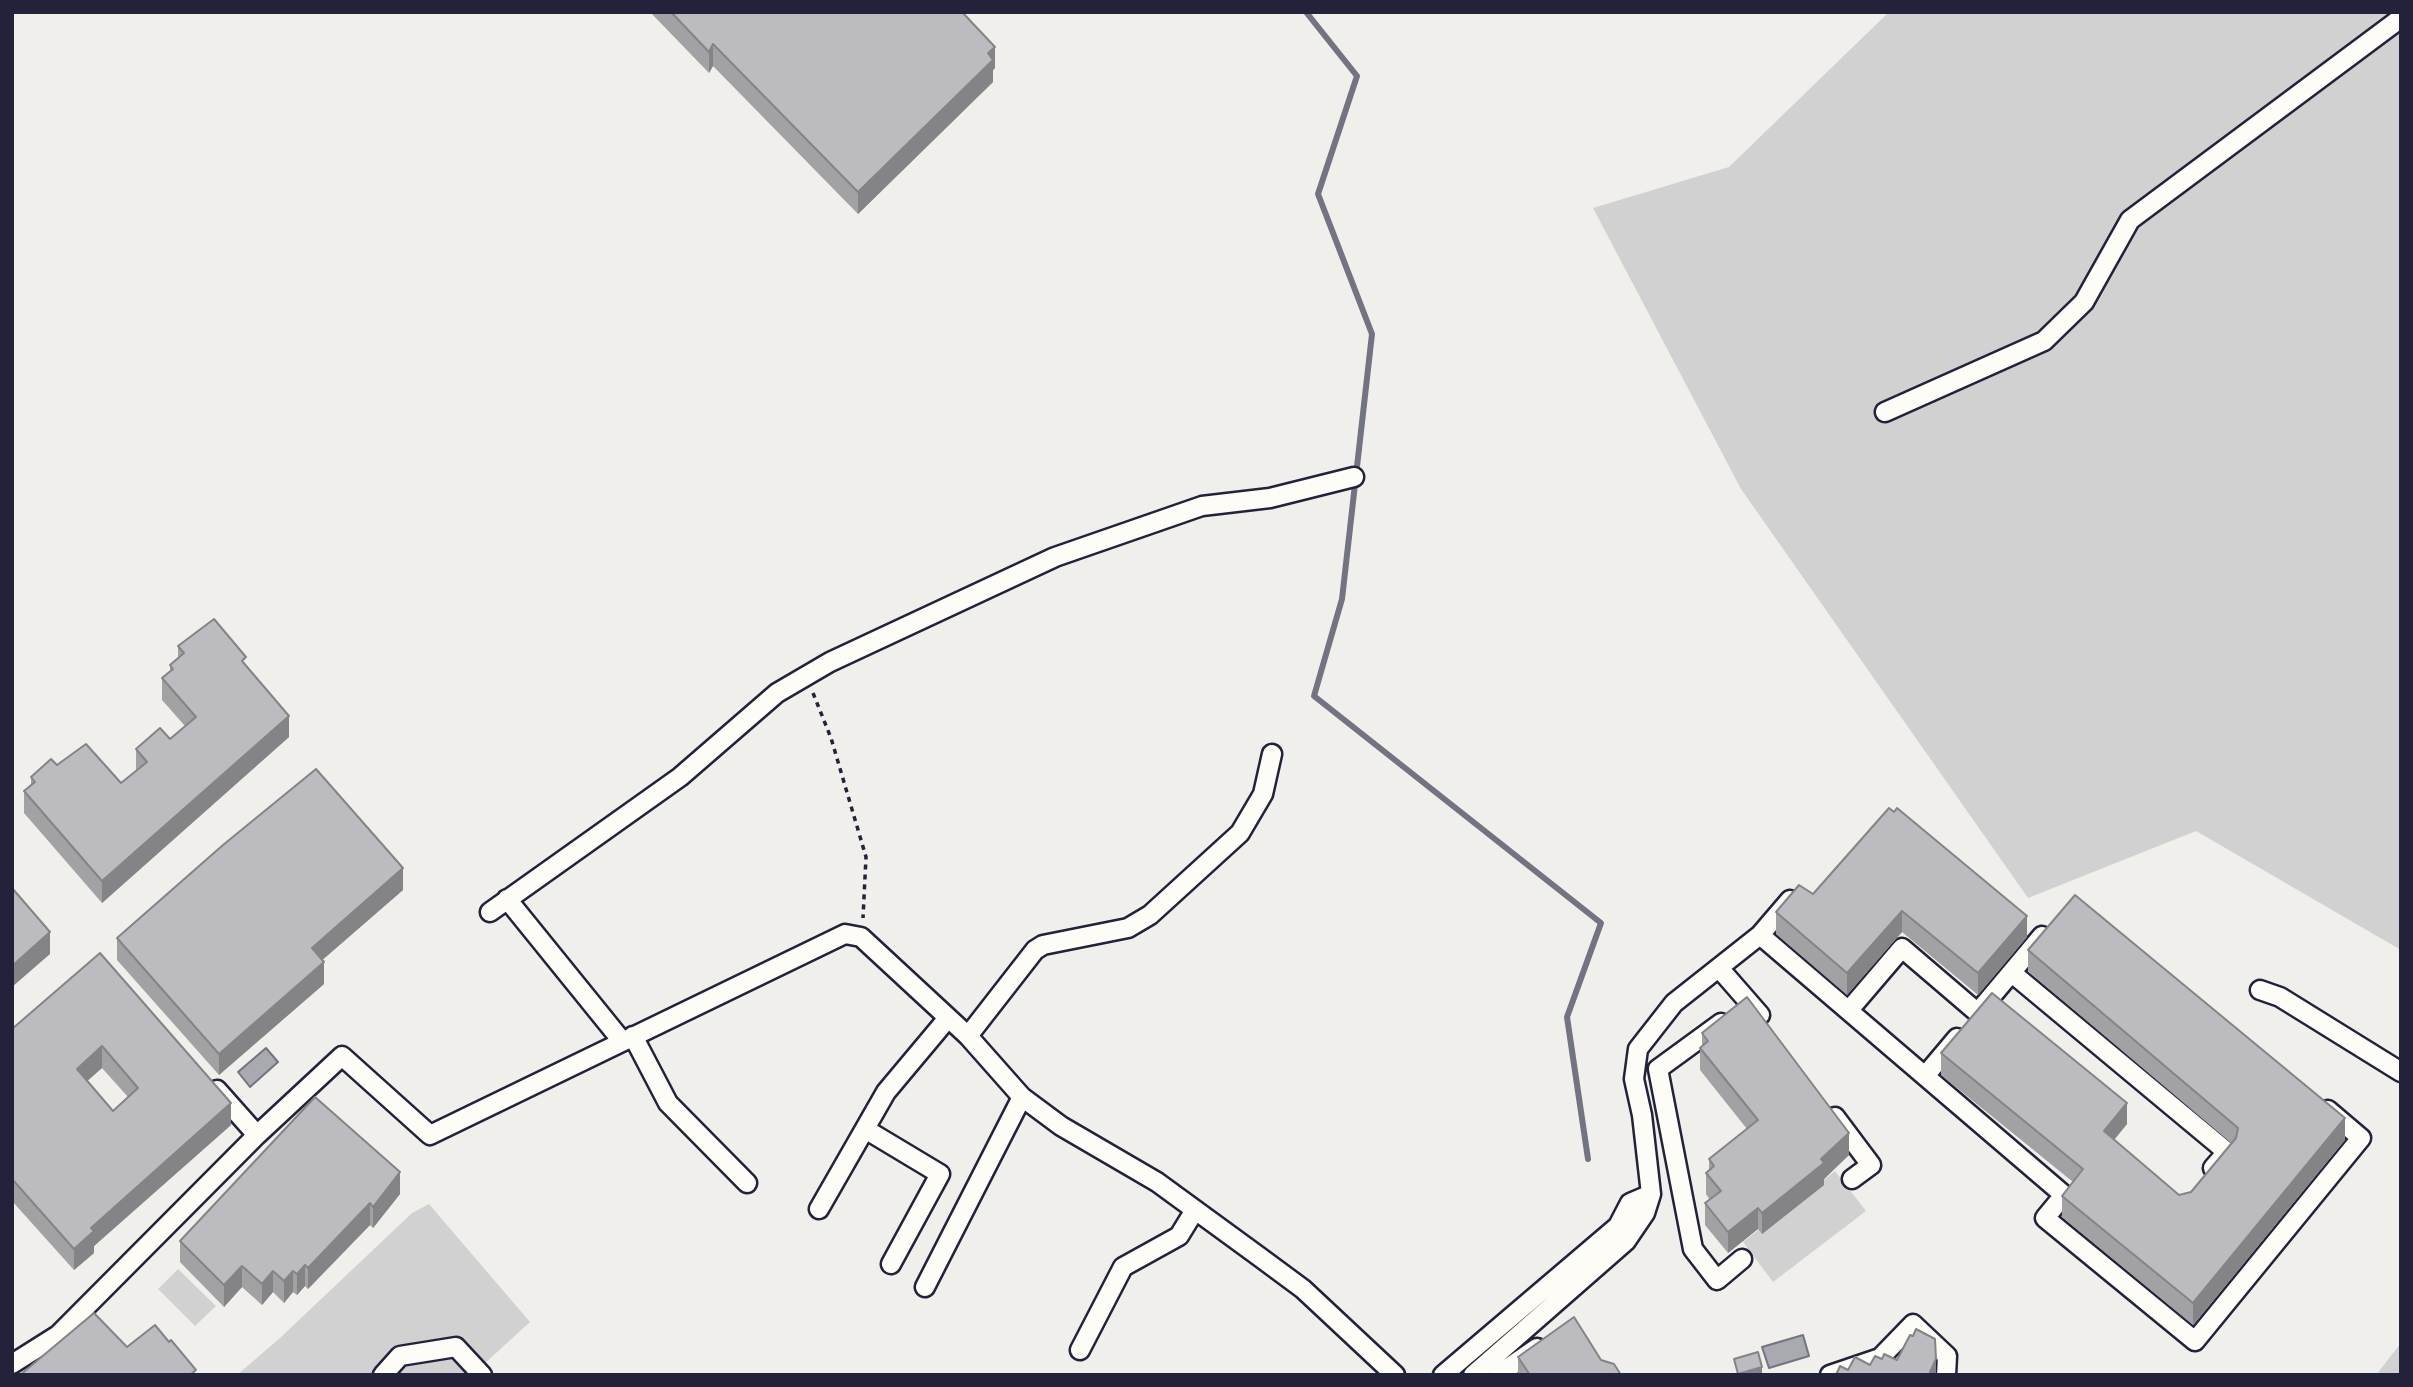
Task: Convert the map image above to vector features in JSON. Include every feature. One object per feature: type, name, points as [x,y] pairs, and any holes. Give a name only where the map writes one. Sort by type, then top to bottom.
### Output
[{"type":"street","points":[[1885,412],[2043,341],[2084,302],[2130,220],[2401,18]]},
{"type":"street","points":[[490,912],[680,777],[777,694],[830,662],[1055,557],[1202,506],[1269,498],[1354,477]]},
{"type":"street","points":[[968,1036],[1035,950],[1043,945],[1129,928],[1150,915],[1240,833],[1264,794],[1272,754]]},
{"type":"street","points":[[1486,1372],[1626,1241],[1645,1213],[1651,1194],[1642,1115],[1634,1079],[1638,1049],[1674,1003],[1760,935],[1794,895],[1807,895]]},
{"type":"street","points":[[508,899],[628,1038],[668,1103],[747,1183]]},
{"type":"street","points":[[1925,1076],[1978,1013],[1995,1002],[2011,973],[2042,930]]},
{"type":"street","points":[[15,1357],[58,1335],[257,1135],[342,1056],[430,1135],[845,934],[862,937],[968,1036],[1023,1097],[1061,1126],[1157,1182],[1303,1289],[1395,1375]]},
{"type":"street","points":[[1760,935],[2064,1195],[2045,1218],[2195,1341],[2361,1138],[2319,1103]]},
{"type":"street","points":[[1849,1010],[1902,948],[1978,1013]]},
{"type":"street","points":[[1719,968],[1772,1031]]},
{"type":"street","points":[[2011,973],[2227,1152],[2200,1184]]},
{"type":"street","points":[[2260,990],[2280,997],[2401,1072]]},
{"type":"street","points":[[1742,1259],[1717,1280],[1693,1249],[1658,1069],[1749,1002]]},
{"type":"street","points":[[819,1209],[887,1092],[948,1018]]},
{"type":"street","points":[[204,1075],[257,1135]]},
{"type":"street","points":[[925,1287],[1023,1097]]},
{"type":"street","points":[[1822,1098],[1871,1165],[1852,1179]]},
{"type":"street","points":[[865,1129],[940,1174],[891,1264]]},
{"type":"street","points":[[1443,1375],[1618,1226],[1630,1203],[1651,1194]]},
{"type":"street","points":[[1080,1349],[1123,1266],[1179,1236],[1195,1210]]},
{"type":"street","points":[[1830,1375],[1880,1358],[1913,1324],[1947,1356],[1946,1375]]},
{"type":"street","points":[[1486,1372],[1554,1336]]},
{"type":"street","points":[[383,1375],[400,1356],[456,1347],[482,1375]]},
{"type":"path","points":[[806,676],[831,737],[866,857],[862,937]]},
{"type":"shaded area","points":[[1889,12],[2401,12],[2401,950],[2196,831],[2028,898],[1741,489],[1593,208],[1729,167]]},
{"type":"shaded area","points":[[266,1048],[278,1062],[250,1087],[238,1072]]},
{"type":"shaded area","points":[[1835,1171],[1866,1211],[1773,1282],[1743,1242]]},
{"type":"shaded area","points":[[429,1204],[530,1322],[472,1375],[237,1375],[412,1213]]},
{"type":"shaded area","points":[[178,1269],[216,1306],[195,1326],[158,1289]]},
{"type":"shaded area","points":[[1803,1335],[1809,1356],[1769,1368],[1762,1347]]},
{"type":"shaded area","points":[[2401,1343],[2401,1375],[2376,1375]]},
{"type":"building","points":[[671,12],[962,12],[995,47],[988,53],[993,60],[858,192],[713,44],[709,52]]},
{"type":"building","points":[[214,619],[246,657],[242,661],[289,716],[102,881],[24,791],[35,782],[31,777],[51,759],[57,765],[86,744],[121,783],[147,762],[136,749],[160,728],[170,739],[196,717],[162,678],[173,669],[170,665],[184,653],[178,646]]},
{"type":"building","points":[[316,769],[403,868],[312,948],[324,962],[219,1054],[117,938],[223,845]]},
{"type":"building","points":[[1889,808],[1894,812],[1897,808],[2027,916],[1978,973],[1902,911],[1847,973],[1776,912],[1799,885],[1813,894]]},
{"type":"building","points":[[12,888],[50,932],[12,966]]},
{"type":"building","points":[[2075,895],[2345,1118],[2193,1303],[2062,1196],[2083,1169],[1941,1053],[1992,993],[2127,1103],[2104,1131],[2179,1195],[2191,1192],[2236,1138],[2238,1128],[2028,950]]},
{"type":"building","points":[[100,953],[231,1103],[91,1228],[94,1231],[74,1249],[12,1179],[12,1029]],"holes":[[[102,1046],[138,1088],[113,1111],[77,1069]]]},
{"type":"building","points":[[1747,997],[1849,1133],[1821,1159],[1824,1163],[1762,1213],[1758,1208],[1728,1232],[1705,1203],[1721,1191],[1706,1173],[1714,1166],[1709,1159],[1758,1120],[1700,1048],[1708,1041],[1702,1033]]},
{"type":"building","points":[[315,1097],[400,1172],[373,1207],[370,1203],[308,1268],[305,1265],[297,1274],[293,1271],[284,1281],[273,1271],[262,1284],[242,1266],[224,1285],[180,1241]]},
{"type":"building","points":[[94,1313],[127,1347],[155,1325],[196,1370],[190,1375],[20,1375]]},
{"type":"building","points":[[1574,1317],[1601,1360],[1614,1364],[1621,1375],[1530,1375],[1518,1357]]},
{"type":"building","points":[[1916,1329],[1935,1339],[1936,1359],[1930,1372],[1933,1375],[1836,1375],[1840,1366],[1848,1370],[1855,1357],[1870,1365],[1875,1356],[1882,1359],[1884,1354],[1897,1360]]},
{"type":"building","points":[[1758,1352],[1762,1367],[1738,1374],[1734,1359]]},
{"type":"waterway","points":[[1306,12],[1357,76],[1318,194],[1372,334],[1342,599],[1314,696],[1601,923],[1567,1017],[1588,1159]]}]
